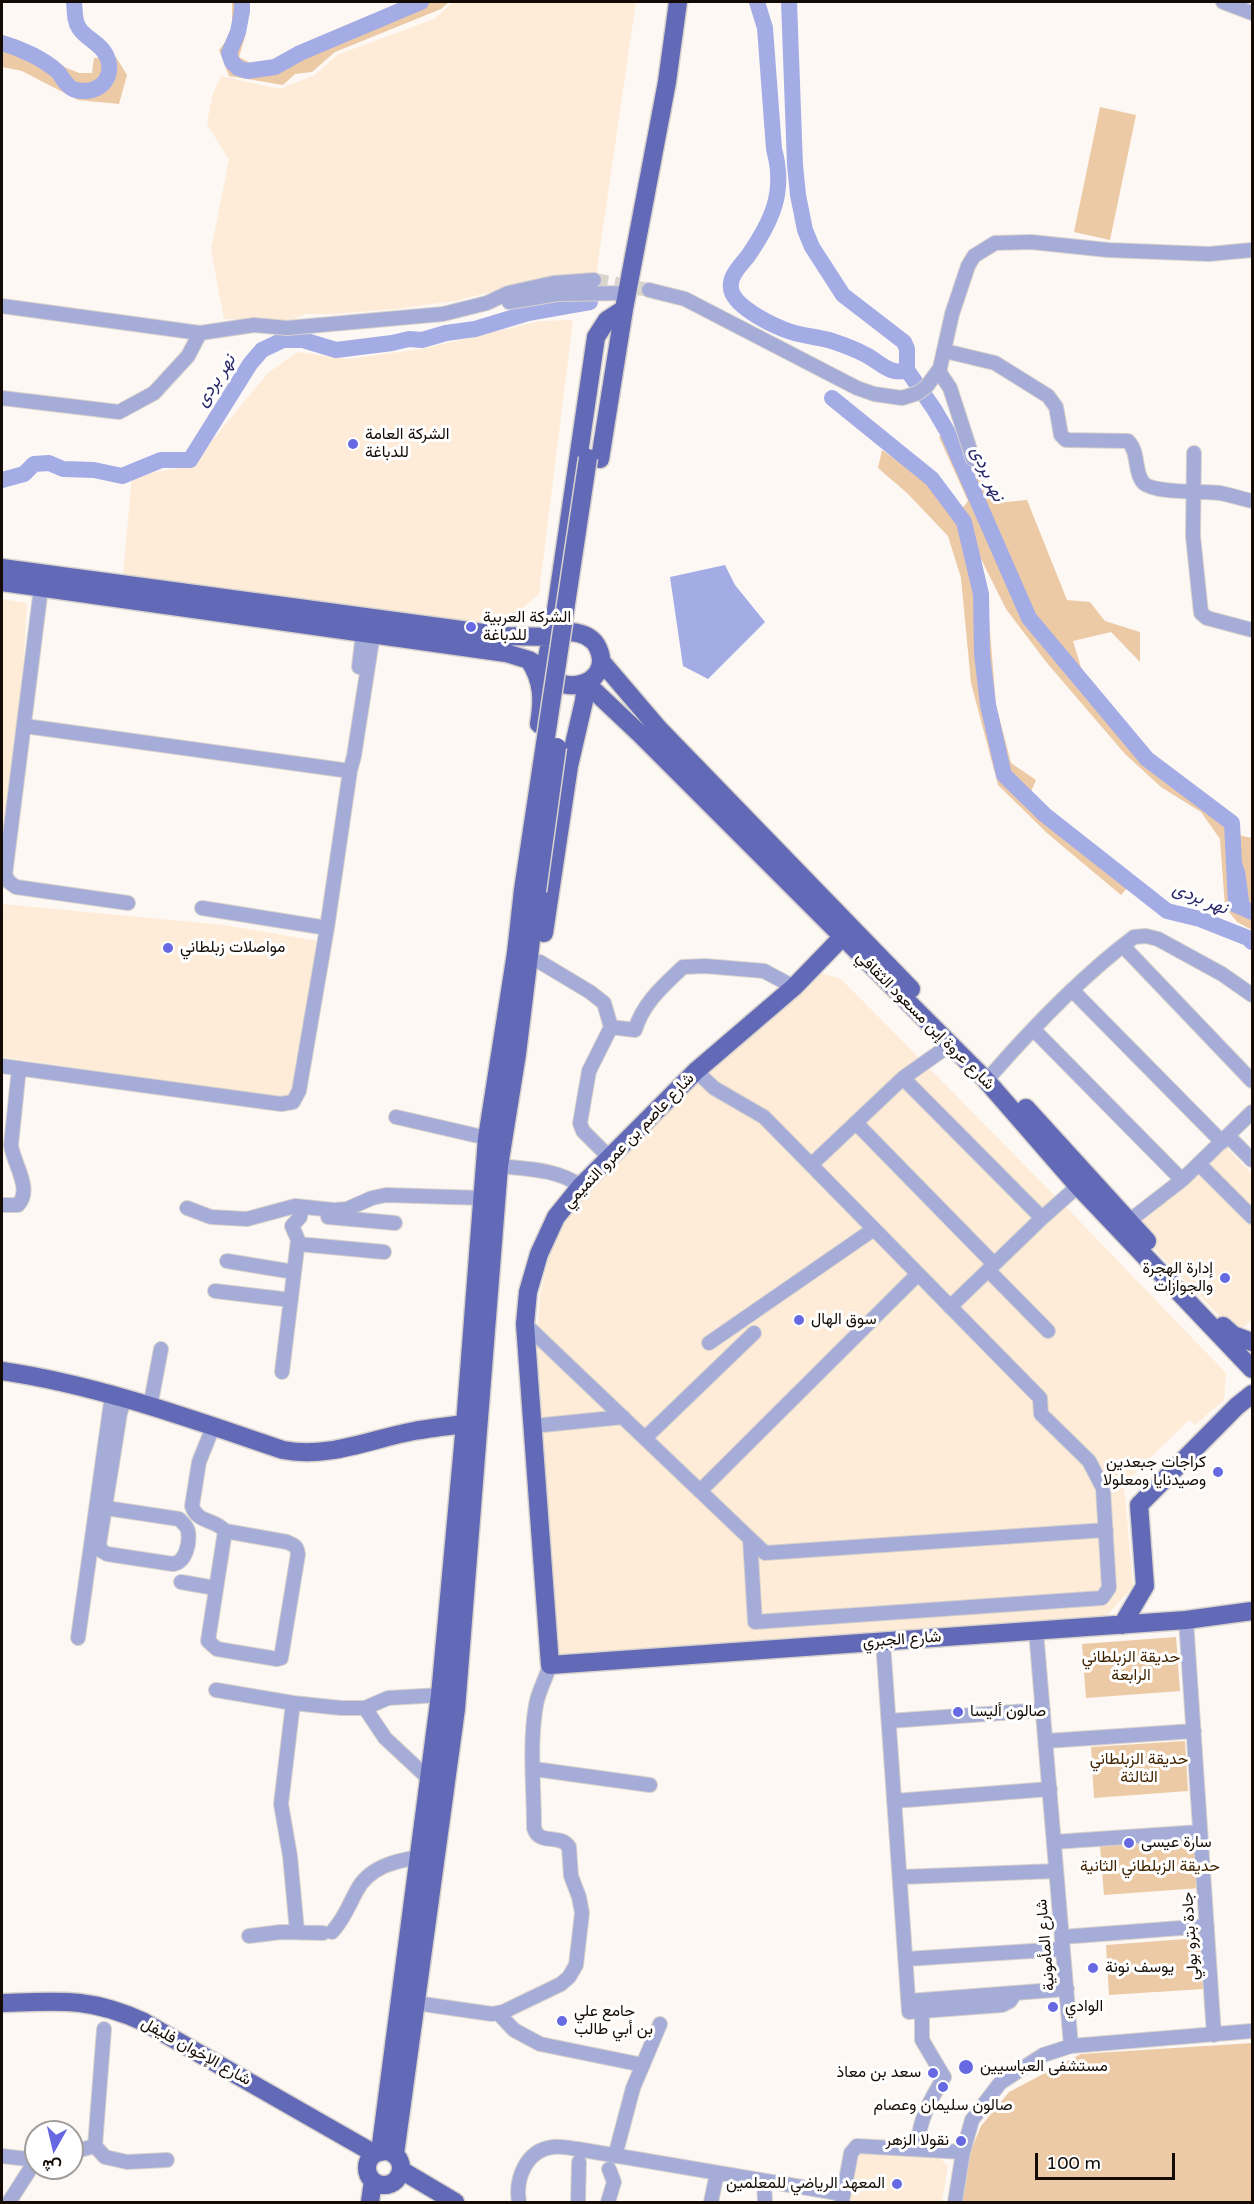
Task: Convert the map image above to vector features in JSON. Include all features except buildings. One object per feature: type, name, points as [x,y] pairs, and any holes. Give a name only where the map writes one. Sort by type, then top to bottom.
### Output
[{"type":"main road","points":[[385,2171],[419,1857],[440,1695],[465,1424],[487,1138],[530,890],[594,459],[604,345],[611,325],[626,301],[667,82],[678,2]]},
{"type":"main road","points":[[2,568],[506,636],[552,637],[572,633],[584,635],[595,642],[601,661],[596,674],[580,686],[566,685],[555,679],[547,658],[552,637],[596,337],[607,320],[626,301]]},
{"type":"main road","points":[[2,582],[506,653],[529,660],[551,673]]},
{"type":"main road","points":[[497,1081],[500,991],[543,701],[538,675],[529,660]]},
{"type":"main road","name":"شارع عروة إبن مسعود الثقافي","points":[[601,661],[659,729],[985,1079],[1078,1186],[1249,1356]]},
{"type":"main road","points":[[517,1054],[540,962],[569,766],[586,683]]},
{"type":"main road","name":"شارع عروة إبن مسعود الثقافي","points":[[586,683],[993,1073],[1223,1327],[1233,1335],[1249,1356]]},
{"type":"main road","points":[[580,719],[591,708],[607,704]]},
{"type":"main road","points":[[370,2202],[385,2171],[416,2003],[456,1709],[499,1166],[517,1054],[530,890]]},
{"type":"main road","name":"شارع عاصم بن عمرو التميمي","points":[[550,1665],[525,1324],[528,1292],[539,1254],[556,1217],[581,1186],[696,1071],[794,987],[846,932]]},
{"type":"main road","points":[[1237,1406],[1246,1379],[1249,1356]]},
{"type":"main road","points":[[2,1371],[48,1379],[119,1397],[283,1450],[299,1453],[368,1443],[413,1431],[465,1424]]},
{"type":"main road","points":[[1122,1624],[1145,1586],[1139,1505],[1237,1406],[1252,1394]]},
{"type":"main road","name":"شارع الجبري","points":[[550,1665],[1186,1620],[1252,1611]]},
{"type":"main road","name":"شارع الإخوان فليفل","points":[[2,2003],[73,2001],[101,2005],[385,2171],[433,2202]]},
{"type":"main road","name":"شارع الإخوان فليفل","points":[[2,2012],[39,2010],[78,2012],[129,2021]]},
{"type":"main road","name":"شارع الإخوان فليفل","points":[[385,2171],[454,2202]]},
{"type":"street","points":[[1223,2],[1252,13]]},
{"type":"street","points":[[649,290],[685,299],[866,391],[902,398],[918,393],[937,372],[945,351],[952,314],[968,266],[974,256],[994,243],[1031,242],[1108,250],[1209,254],[1252,250]]},
{"type":"street","points":[[2,306],[200,333],[254,325],[287,327],[443,314],[487,303],[508,293],[553,283],[594,280]]},
{"type":"street","points":[[309,324],[369,328],[425,323],[448,320],[513,301],[558,294],[626,301]]},
{"type":"street","points":[[2,398],[119,412],[154,393],[189,356],[200,333]]},
{"type":"street","points":[[945,351],[995,363],[1048,396],[1056,407],[1061,435],[1066,440],[1128,441],[1134,449],[1141,480],[1146,486],[1220,493],[1252,501]]},
{"type":"street","points":[[937,372],[950,388],[973,459]]},
{"type":"street","points":[[1194,453],[1193,536],[1201,612],[1207,618],[1252,630]]},
{"type":"street","points":[[41,588],[5,871],[7,879],[12,885],[20,888],[128,903]]},
{"type":"street","points":[[2,1066],[281,1104],[293,1102],[299,1091],[327,928],[350,771],[348,755],[368,634]]},
{"type":"street","points":[[25,726],[350,771]]},
{"type":"street","points":[[202,908],[327,928]]},
{"type":"street","points":[[993,1073],[1072,990],[1134,937],[1152,937],[1222,974],[1252,995]]},
{"type":"street","points":[[1123,946],[1252,1081]]},
{"type":"street","points":[[540,962],[590,992],[603,1003],[611,1027],[589,1071],[580,1123],[583,1131],[609,1157]]},
{"type":"street","points":[[611,1027],[635,1030],[639,1015],[648,1003],[683,967],[705,966],[764,971],[794,987]]},
{"type":"street","points":[[1072,990],[1225,1139],[1252,1160]]},
{"type":"street","points":[[1033,1029],[1182,1180]]},
{"type":"street","points":[[811,1165],[903,1078],[951,1044]]},
{"type":"street","points":[[2,1205],[15,1206],[22,1199],[22,1175],[6,1145],[8,1114],[19,1068]]},
{"type":"street","points":[[696,1071],[714,1088],[764,1117],[1040,1398],[1041,1414],[1089,1461],[1103,1488],[1109,1588],[1102,1598],[755,1622],[750,1539]]},
{"type":"street","points":[[903,1078],[1041,1218]]},
{"type":"street","points":[[1129,1221],[1182,1180],[1252,1112]]},
{"type":"street","points":[[396,1117],[487,1138]]},
{"type":"street","points":[[856,1123],[1048,1331]]},
{"type":"street","points":[[1199,1164],[1252,1217]]},
{"type":"street","points":[[499,1166],[550,1172],[572,1179],[581,1186]]},
{"type":"street","points":[[950,1307],[1041,1218],[1078,1186]]},
{"type":"street","points":[[302,1211],[340,1210],[386,1195],[483,1198]]},
{"type":"street","points":[[187,1208],[211,1217],[238,1220],[257,1218],[282,1209],[395,1223]]},
{"type":"street","points":[[282,1372],[298,1244],[298,1236],[292,1226],[302,1211]]},
{"type":"street","points":[[709,1343],[874,1229]]},
{"type":"street","points":[[298,1244],[384,1252]]},
{"type":"street","points":[[227,1261],[294,1272]]},
{"type":"street","points":[[700,1491],[918,1274]]},
{"type":"street","points":[[215,1291],[291,1300]]},
{"type":"street","points":[[525,1324],[765,1553],[1106,1530]]},
{"type":"street","points":[[645,1438],[754,1334]]},
{"type":"street","points":[[150,1407],[160,1349]]},
{"type":"street","points":[[106,1508],[179,1519],[189,1532],[184,1558],[180,1563],[173,1564],[107,1554],[99,1545],[120,1413],[119,1397]]},
{"type":"street","points":[[78,1638],[119,1397]]},
{"type":"street","points":[[533,1426],[623,1417]]},
{"type":"street","points":[[213,1427],[199,1462],[192,1506],[194,1512],[200,1518],[225,1531],[287,1542],[295,1545],[297,1549],[297,1565],[280,1658],[217,1649],[208,1641],[225,1531]]},
{"type":"street","points":[[181,1582],[215,1588]]},
{"type":"street","name":"جادة بترو بولي","points":[[1186,1620],[1214,2035]]},
{"type":"street","name":"شارع المأمونية","points":[[1036,1631],[1071,2046]]},
{"type":"street","points":[[883,1642],[906,1959],[913,2008],[922,2040],[944,2077],[935,2092],[923,2122],[918,2139],[919,2148]]},
{"type":"street","points":[[416,2003],[485,2015],[498,2013],[561,1984],[569,1977],[576,1965],[582,1913],[581,1902],[571,1876],[569,1847],[566,1842],[540,1837],[535,1832],[532,1747],[536,1703],[550,1665]]},
{"type":"street","points":[[216,1690],[293,1703],[341,1708],[365,1708],[388,1698],[440,1695]]},
{"type":"street","points":[[293,1703],[282,1804],[290,1856],[297,1931]]},
{"type":"street","points":[[365,1708],[392,1745],[429,1779]]},
{"type":"street","points":[[889,1722],[1043,1710]]},
{"type":"street","points":[[1046,1741],[1194,1731]]},
{"type":"street","points":[[534,1769],[650,1785]]},
{"type":"street","points":[[894,1801],[1050,1789]]},
{"type":"street","points":[[1054,1842],[1200,1832]]},
{"type":"street","points":[[249,1936],[297,1931],[327,1932],[345,1916],[356,1892],[369,1875],[396,1860],[419,1857]]},
{"type":"street","points":[[901,1877],[1056,1871]]},
{"type":"street","points":[[906,1959],[1207,1926]]},
{"type":"street","points":[[913,2008],[1015,1993],[1066,1989]]},
{"type":"street","points":[[498,2013],[514,2030],[540,2044],[643,2065]]},
{"type":"street","points":[[608,2202],[614,2181],[612,2163],[633,2088],[660,2024]]},
{"type":"street","points":[[104,2029],[95,2146],[105,2157],[127,2162],[167,2160]]},
{"type":"street","points":[[956,2202],[963,2152],[972,2120],[1000,2083],[1043,2055],[1071,2046],[1252,2031]]},
{"type":"street","points":[[84,2149],[95,2146]]},
{"type":"street","points":[[519,2202],[518,2188],[526,2163],[535,2154],[552,2147],[578,2149],[612,2163],[717,2173],[843,2198],[850,2153],[854,2148],[861,2146],[919,2148],[963,2152]]},
{"type":"street","points":[[2,2156],[24,2159]]},
{"type":"street","points":[[578,2202],[579,2162]]},
{"type":"street","points":[[711,2202],[717,2173]]},
{"type":"street","points":[[9,2202],[24,2179]]},
{"type":"street","points":[[764,2181],[765,2202]]},
{"type":"shaded area","points":[[453,2],[636,2],[596,275],[546,279],[454,301],[396,309],[305,314],[287,322],[224,319],[211,250],[229,160],[207,124],[212,96],[221,76],[280,89],[315,75],[337,55],[434,19]]},
{"type":"shaded area","points":[[573,320],[539,594],[499,629],[123,575],[132,476],[191,466],[267,374],[297,352],[348,359],[421,349],[540,321]]},
{"type":"shaded area","points":[[2,599],[27,603],[19,737],[2,876]]},
{"type":"shaded area","points":[[2,904],[224,925],[318,941],[295,1099],[2,1057]]},
{"type":"shaded area","name":"سوق الهال","points":[[825,974],[841,979],[1226,1373],[1224,1400],[1195,1425],[1189,1420],[1124,1484],[1133,1587],[1106,1616],[559,1657],[537,1346],[540,1295],[549,1257],[564,1222],[589,1191],[805,976]]},
{"type":"shaded area","points":[[1219,1140],[1252,1174],[1252,1319],[1244,1327],[1227,1324],[1132,1226]]},
{"type":"shaded area","name":"المعهد الرياضي للمعلمين","points":[[854,2152],[936,2154],[948,2166],[942,2202],[847,2202]]},
{"type":"green space","points":[[232,2],[247,2],[245,37],[239,57],[252,64],[288,57],[400,2],[449,2],[441,9],[335,52],[312,72],[295,74],[283,85],[229,76],[219,50],[232,33]]},
{"type":"green space","points":[[2,41],[79,73],[92,73],[94,58],[116,57],[127,75],[119,104],[78,100],[22,71],[2,67]]},
{"type":"green space","points":[[1100,107],[1136,115],[1110,240],[1074,232]]},
{"type":"green space","points":[[954,428],[974,473],[996,503],[1027,500],[1067,600],[1090,602],[1105,621],[1140,632],[1140,662],[1111,632],[1073,641],[1083,674],[1109,702],[1143,747],[1180,775],[1222,820],[1242,836],[1252,838],[1252,930],[1237,922],[1225,907],[1220,839],[1201,812],[1161,787],[1125,754],[1047,663],[1006,609],[979,555],[987,594],[996,705],[1011,763],[1036,780],[1031,792],[1051,813],[1136,878],[1121,895],[1048,834],[998,785],[971,683],[961,578],[948,536],[907,493],[878,468],[882,450],[923,479],[956,517],[968,501],[939,437]]},
{"type":"green space","name":"حديقة الزبلطاني الرابعة","points":[[1176,1637],[1180,1691],[1086,1698],[1082,1644]]},
{"type":"green space","name":"حديقة الزبلطاني الثالثة","points":[[1185,1741],[1188,1791],[1094,1798],[1091,1747]]},
{"type":"green space","name":"حديقة الزبلطاني الثانية","points":[[1196,1839],[1200,1888],[1104,1895],[1100,1846]]},
{"type":"green space","points":[[1199,1938],[1203,1989],[1109,1995],[1106,1945]]},
{"type":"green space","points":[[1252,2043],[1252,2202],[961,2202],[967,2160],[981,2126],[1009,2092],[1081,2054]]},
{"type":"water","points":[[725,565],[735,585],[765,622],[708,679],[683,666],[670,577]]},
{"type":"water","points":[[1233,839],[1245,871],[1252,921],[1236,905]]},
{"type":"waterway","name":"نهر بردى","points":[[2,43],[39,58],[58,72],[66,84],[73,89],[78,91],[95,89],[106,80],[108,60],[100,47],[77,25],[74,2]]},
{"type":"waterway","name":"نهر بردى","points":[[242,2],[238,32],[229,53],[232,62],[238,68],[247,71],[275,67],[300,53],[421,2]]},
{"type":"waterway","points":[[757,2],[765,28],[777,165],[777,193],[764,231],[734,275],[731,284],[733,294],[737,301],[752,313],[776,326],[845,346],[866,355],[890,370],[907,370]]},
{"type":"waterway","name":"نهر بردى","points":[[789,2],[795,165],[805,230],[812,247],[843,295],[904,342],[907,349],[907,370],[947,431],[1029,618],[1147,759],[1232,823],[1236,905],[1252,912]]},
{"type":"waterway","name":"نهر بردى","points":[[2,480],[24,474],[34,464],[49,463],[63,469],[94,470],[122,476],[161,460],[190,460],[250,364],[262,350],[283,340],[303,340],[336,350],[409,339],[422,340],[446,333],[475,329],[528,313],[590,302]]},
{"type":"waterway","name":"نهر بردى","points":[[832,398],[932,479],[964,522],[981,594],[982,654],[988,705],[1004,775],[1045,815],[1167,911],[1200,919],[1248,938],[1252,942]]},
{"type":"tunnel","points":[[594,280],[649,290]]},
{"type":"place","name":"الشركة العامة للدباغة","points":[[353,444]]},
{"type":"place","name":"الشركة العربية للدباغة","points":[[471,627]]},
{"type":"place","name":"مواصلات زبلطاني","points":[[168,948]]},
{"type":"place","name":"إدارة الهجرة والجوازات","points":[[1225,1278]]},
{"type":"place","name":"سوق الهال","points":[[799,1320]]},
{"type":"place","name":"كراجات جبعدين وصيدنايا ومعلولا","points":[[1218,1472]]},
{"type":"place","name":"صالون أليسا","points":[[958,1712]]},
{"type":"place","name":"سارة عيسى","points":[[1129,1843]]},
{"type":"place","name":"يوسف نونة","points":[[1093,1968]]},
{"type":"place","name":"الوادي","points":[[1053,2007]]},
{"type":"place","name":"جامع علي بن أبي طالب","points":[[562,2021]]},
{"type":"place","name":"مستشفى العباسيين","points":[[966,2067]]},
{"type":"place","name":"سعد بن معاذ","points":[[933,2073]]},
{"type":"place","name":"صالون سليمان وعصام","points":[[943,2087]]},
{"type":"place","name":"نقولا الزهر","points":[[961,2141]]},
{"type":"place","name":"المعهد الرياضي للمعلمين","points":[[897,2184]]}]
